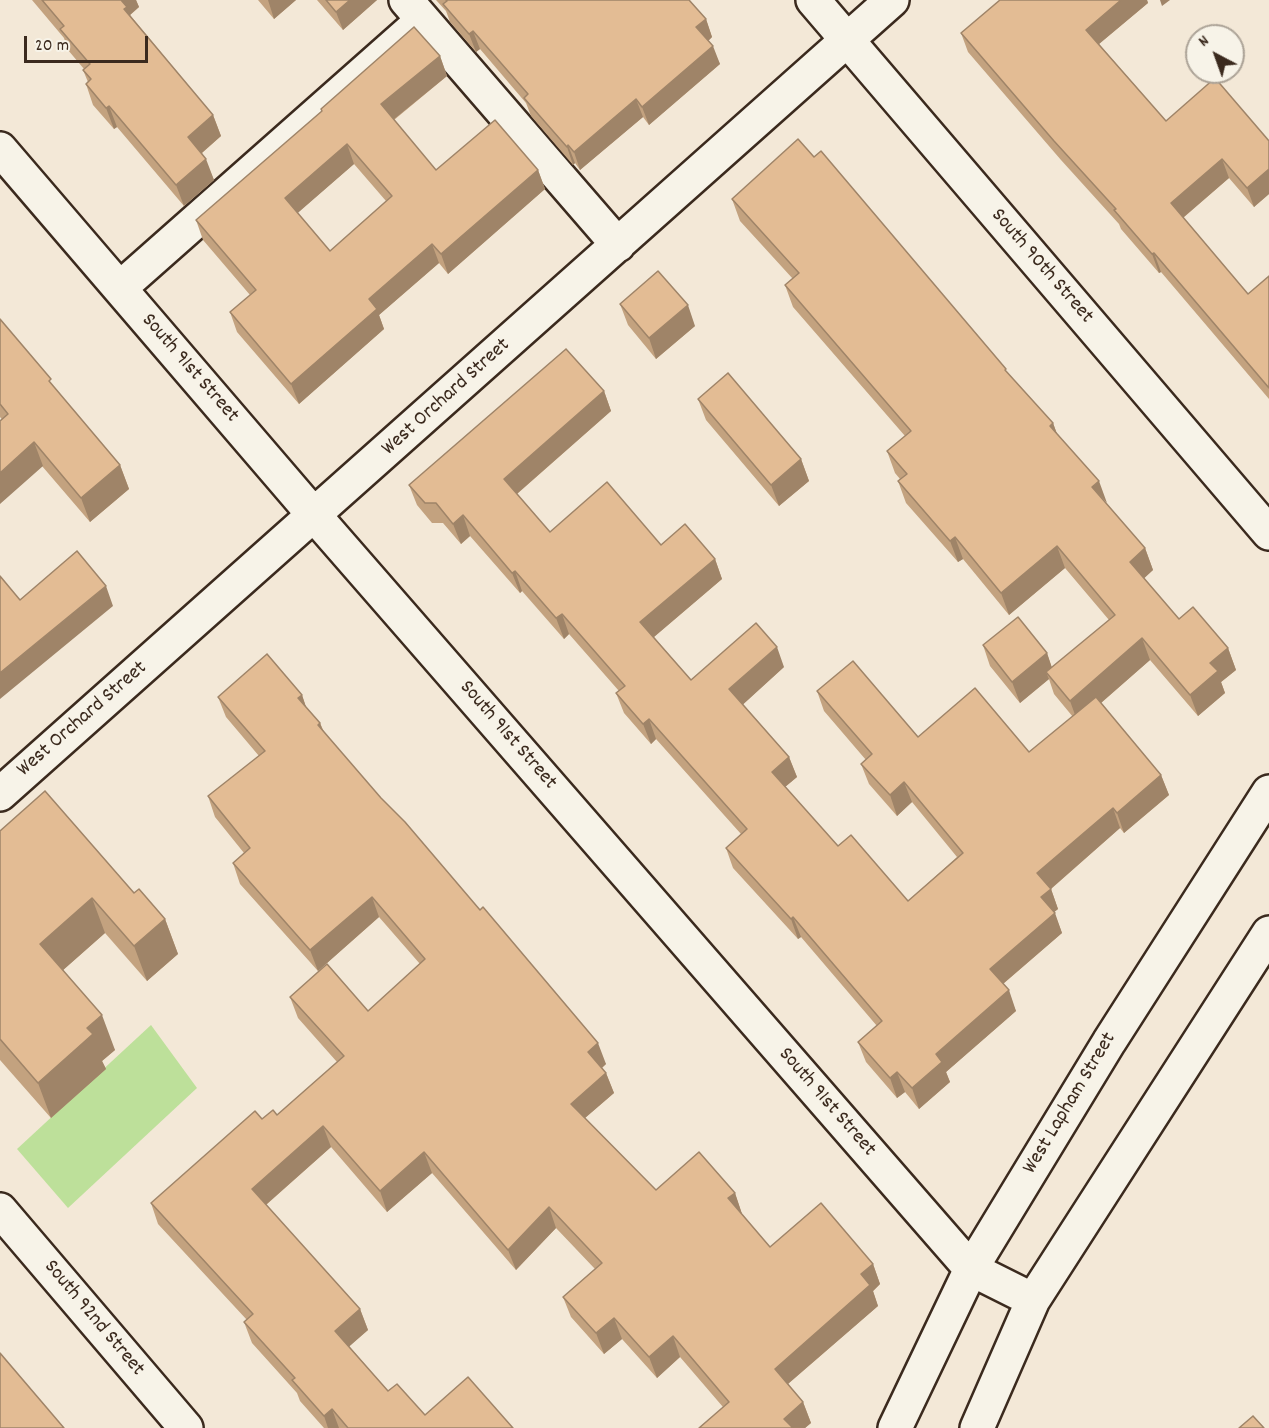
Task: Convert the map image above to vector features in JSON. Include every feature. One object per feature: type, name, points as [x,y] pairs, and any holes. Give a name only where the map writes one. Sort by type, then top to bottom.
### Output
[{"type":"street","name":"South 90th Street","points":[[813,0],[1269,533]]},
{"type":"street","name":"West Orchard Street","points":[[0,794],[892,0]]},
{"type":"street","points":[[120,288],[415,10],[618,245]]},
{"type":"street","name":"South 91st Street","points":[[0,149],[314,515],[971,1269],[1033,1300]]},
{"type":"street","name":"West Lapham Street","points":[[895,1428],[971,1269],[1109,1042],[1269,792]]},
{"type":"street","points":[[977,1428],[1033,1300],[1269,933]]},
{"type":"street","name":"South 92nd Street","points":[[0,1210],[186,1428]]},
{"type":"green space","points":[[151,1025],[197,1088],[68,1208],[17,1149]]},
{"type":"building","points":[[42,0],[121,0],[127,7],[124,9],[213,115],[188,137],[206,159],[176,185],[109,106],[106,108],[86,84],[91,79],[83,70],[90,64],[60,29],[64,26]]},
{"type":"building","points":[[326,0],[350,0],[336,12]]},
{"type":"building","points":[[446,0],[689,0],[706,19],[696,27],[713,46],[642,107],[636,99],[574,152],[524,98],[528,94],[473,31],[469,34],[443,4]]},
{"type":"building","points":[[1000,0],[1121,0],[1086,30],[1166,121],[1208,84],[1220,84],[1269,141],[1269,169],[1247,188],[1222,159],[1171,203],[1248,294],[1269,276],[1269,388],[1154,253],[1152,254],[1114,210],[1116,209],[961,33]]},
{"type":"building","points":[[414,27],[440,56],[381,104],[436,170],[495,120],[538,170],[441,254],[432,244],[369,299],[377,309],[291,384],[230,312],[256,290],[196,220],[322,111],[321,109]],"holes":[[[347,144],[392,196],[330,251],[285,198]]]},
{"type":"building","points":[[798,139],[814,157],[821,151],[1005,370],[1053,423],[1050,426],[1099,481],[1092,487],[1145,548],[1130,562],[1179,619],[1193,607],[1228,648],[1210,663],[1218,671],[1190,695],[1142,638],[1070,701],[1046,672],[1115,615],[1057,546],[1001,593],[955,537],[950,541],[898,481],[907,474],[887,451],[911,431],[785,285],[799,273],[732,199]]},
{"type":"building","points":[[658,271],[688,305],[649,338],[620,304]]},
{"type":"building","points":[[0,319],[120,465],[81,498],[34,442],[0,473],[0,421],[8,414],[0,404]]},
{"type":"building","points":[[566,349],[604,391],[504,479],[550,532],[607,482],[661,545],[685,524],[715,559],[640,622],[691,680],[756,623],[777,647],[729,689],[789,757],[772,772],[838,846],[851,835],[908,901],[963,853],[904,782],[890,795],[861,764],[872,754],[817,691],[853,661],[918,737],[975,688],[1029,752],[1096,697],[1161,775],[1117,813],[1113,808],[1037,873],[1051,889],[1041,897],[1055,913],[990,969],[1009,990],[936,1054],[942,1062],[912,1088],[897,1072],[890,1078],[858,1042],[882,1021],[793,917],[791,919],[726,848],[747,829],[649,719],[643,724],[616,693],[625,686],[562,614],[556,618],[515,571],[512,573],[463,515],[453,524],[436,503],[425,503],[409,485]]},
{"type":"building","points":[[728,373],[801,459],[771,485],[698,399]]},
{"type":"building","points":[[77,551],[106,586],[0,673],[0,576],[20,600]]},
{"type":"building","points":[[1018,617],[1047,653],[1012,682],[983,645]]},
{"type":"building","points":[[267,654],[302,695],[298,698],[320,723],[318,725],[480,910],[483,907],[598,1043],[588,1052],[606,1073],[571,1104],[656,1190],[699,1152],[735,1193],[728,1198],[770,1247],[821,1203],[873,1264],[861,1274],[870,1285],[775,1369],[803,1402],[784,1419],[793,1428],[699,1428],[729,1402],[673,1336],[649,1357],[614,1318],[596,1333],[563,1297],[602,1263],[549,1207],[508,1250],[424,1152],[380,1191],[323,1126],[252,1189],[360,1309],[335,1331],[388,1391],[397,1384],[425,1415],[468,1377],[513,1428],[348,1428],[332,1409],[324,1416],[292,1380],[295,1378],[244,1322],[253,1314],[151,1203],[255,1111],[262,1119],[273,1110],[277,1115],[344,1056],[290,997],[327,964],[368,1011],[425,959],[372,897],[310,950],[233,863],[250,848],[208,796],[265,751],[218,697]]},
{"type":"building","points":[[45,791],[134,893],[139,889],[165,919],[134,946],[92,898],[40,944],[102,1015],[87,1028],[93,1034],[38,1083],[0,1039],[0,831]]},
{"type":"building","points":[[0,1353],[64,1428],[0,1428]]},
{"type":"building","points":[[1253,1416],[1264,1428],[1239,1428]]}]
